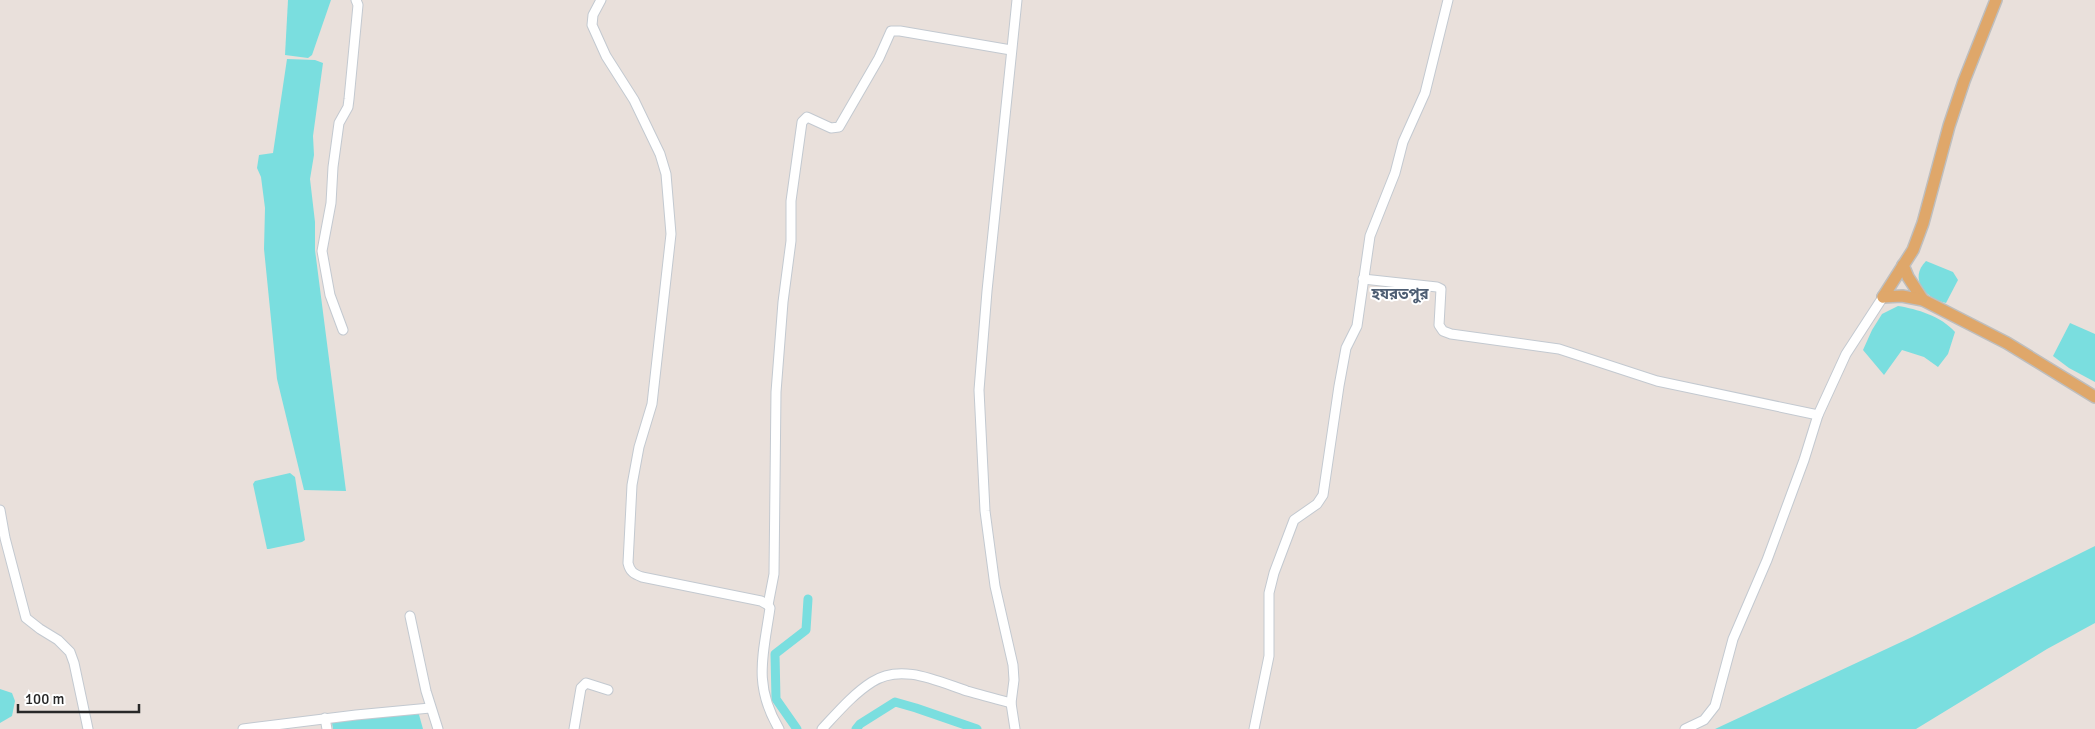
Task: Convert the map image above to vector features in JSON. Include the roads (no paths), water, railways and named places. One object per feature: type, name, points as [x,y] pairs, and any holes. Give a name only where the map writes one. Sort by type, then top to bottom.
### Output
[{"type":"main road","points":[[1883,297],[1912,250],[1923,223],[1949,126],[1967,73],[1996,0]]},
{"type":"main road","points":[[1903,265],[1908,277],[1923,300]]},
{"type":"main road","points":[[1883,297],[1902,296],[1923,300],[2007,343],[2095,397]]},
{"type":"street","points":[[343,330],[330,295],[322,251],[331,204],[333,168],[339,123],[348,107],[358,5],[356,0]]},
{"type":"street","points":[[601,0],[593,15],[592,26],[606,56],[634,100],[663,163],[669,198],[671,234],[652,404],[639,447],[632,485],[629,569],[642,578],[761,601],[768,605]]},
{"type":"street","points":[[1015,727],[1011,703],[1014,680],[1013,665],[995,586],[985,511],[979,390],[1017,0]]},
{"type":"street","points":[[1254,729],[1269,656],[1268,593],[1294,520],[1317,504],[1323,495],[1339,386],[1346,348],[1356,326],[1370,236],[1395,173],[1403,142],[1425,92],[1448,0]]},
{"type":"street","points":[[779,729],[765,699],[761,679],[770,608],[768,605],[774,574],[776,392],[783,302],[791,241],[791,201],[802,122],[807,117],[831,128],[836,128],[842,124],[879,58],[891,31],[1011,50]]},
{"type":"street","points":[[1363,279],[1441,289],[1439,325],[1443,331],[1451,334],[1559,349],[1657,381],[1818,415]]},
{"type":"street","points":[[1685,729],[1704,720],[1715,706],[1733,639],[1768,560],[1818,415],[1846,354],[1883,297]]},
{"type":"street","points":[[0,510],[5,538],[26,618],[40,630],[58,640],[70,652],[88,729]]},
{"type":"street","points":[[410,616],[430,708],[438,729]]},
{"type":"street","points":[[822,729],[861,690],[885,675],[921,676],[1011,703]]},
{"type":"street","points":[[574,729],[582,688],[586,683],[608,690]]},
{"type":"street","points":[[242,729],[325,718],[430,708]]},
{"type":"street","points":[[325,718],[327,729]]},
{"type":"water","points":[[288,0],[331,0],[312,55],[308,58],[285,55]]},
{"type":"water","points":[[287,59],[315,60],[323,63],[313,136],[314,155],[310,179],[315,222],[315,250],[346,491],[304,490],[277,379],[264,249],[265,208],[261,177],[257,168],[259,155],[273,153]]},
{"type":"water","points":[[1926,261],[1953,272],[1958,280],[1946,303],[1926,293],[1919,281],[1921,268]]},
{"type":"water","points":[[1898,306],[1928,314],[1949,326],[1955,332],[1948,354],[1938,367],[1924,357],[1902,350],[1884,375],[1863,350],[1882,314]]},
{"type":"water","points":[[2070,323],[2095,334],[2095,382],[2069,368],[2053,356]]},
{"type":"water","points":[[290,473],[295,477],[305,540],[267,549],[253,484],[255,481]]},
{"type":"water","points":[[2095,546],[2095,623],[2047,649],[1916,729],[1715,729],[1912,637]]},
{"type":"water","points":[[0,689],[12,693],[15,701],[12,716],[0,723]]},
{"type":"water","points":[[418,711],[423,729],[333,729],[332,723]]},
{"type":"waterway","points":[[797,729],[776,699],[775,654],[806,630],[808,599]]},
{"type":"waterway","points":[[856,729],[860,724],[895,702],[977,729]]},
{"type":"district","name":"হযরতপুর","points":[[1400,294]]}]
